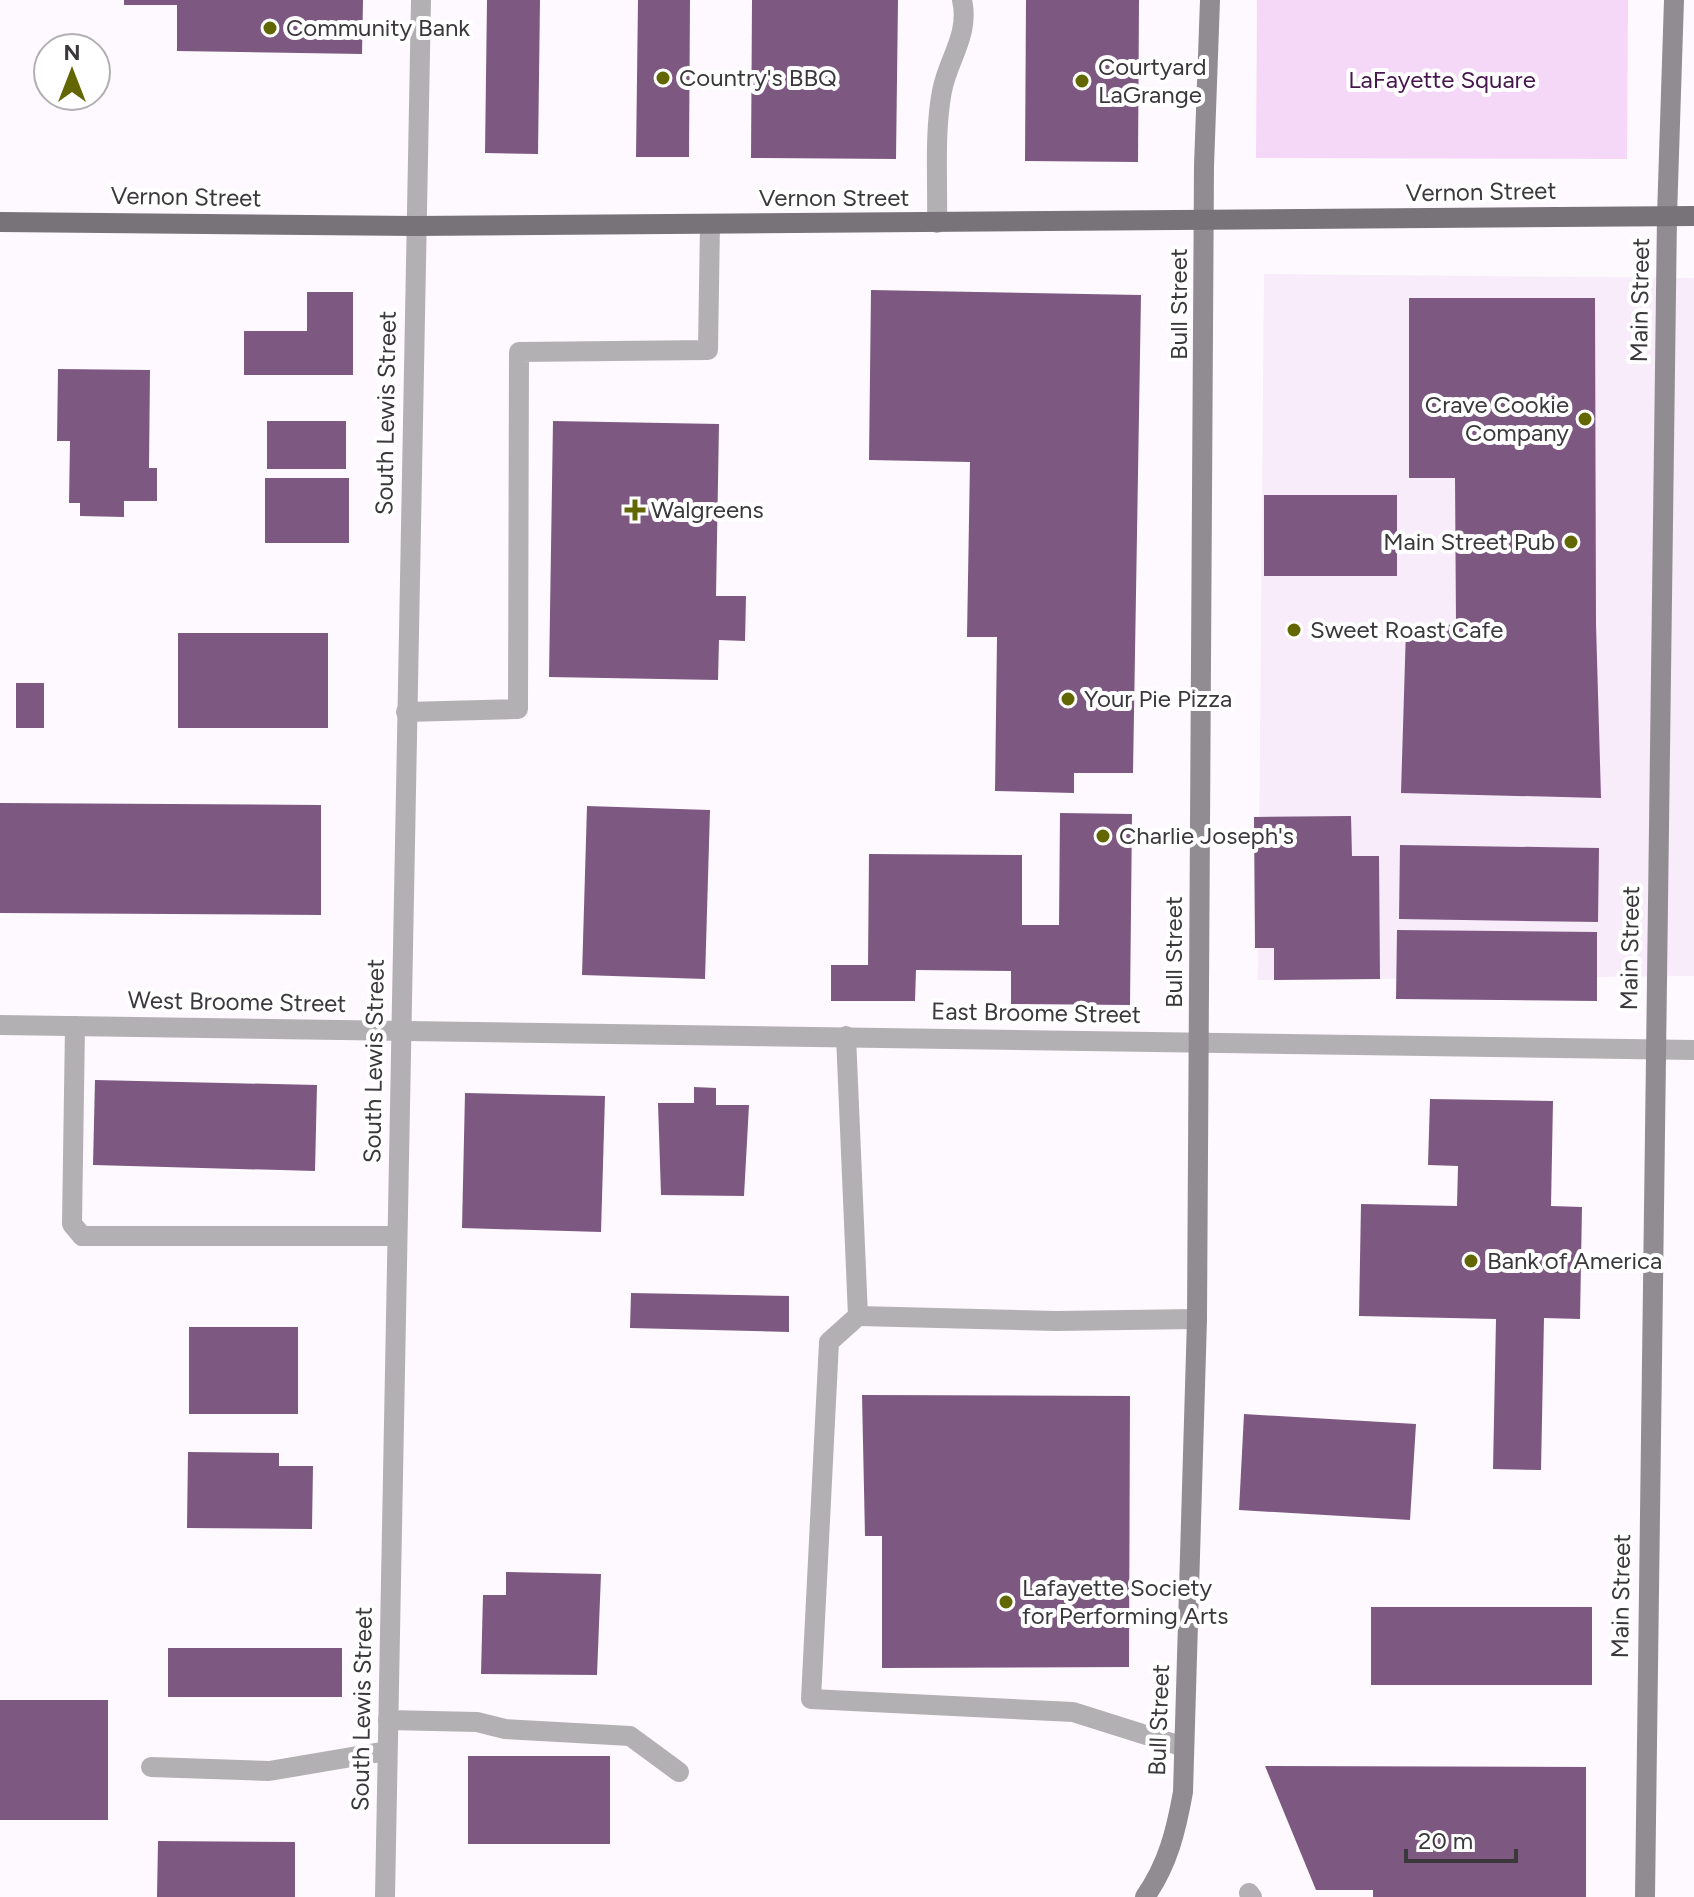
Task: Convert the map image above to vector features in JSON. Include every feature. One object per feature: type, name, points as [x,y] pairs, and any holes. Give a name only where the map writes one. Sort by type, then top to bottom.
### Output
[{"type":"main road","name":"Vernon Street","points":[[0,222],[415,226],[1694,216]]},
{"type":"street","name":"South Lewis Street","points":[[385,1897],[421,0]]},
{"type":"street","points":[[937,223],[942,87],[958,51],[963,29],[962,0]]},
{"type":"street","name":"Bull Street","points":[[1145,1897],[1161,1875],[1175,1837],[1183,1792],[1197,1319],[1210,0]]},
{"type":"street","name":"Main Street","points":[[1645,1897],[1667,216],[1674,0]]},
{"type":"street","points":[[406,712],[518,709],[519,352],[708,350],[710,224]]},
{"type":"street","name":"West Broome Street","points":[[0,1025],[618,1033]]},
{"type":"street","points":[[75,1026],[72,1224],[82,1236],[397,1236]]},
{"type":"street","name":"East Broome Street","points":[[618,1033],[1694,1050]]},
{"type":"street","points":[[846,1036],[858,1316]]},
{"type":"street","points":[[1184,1747],[1073,1712],[811,1699],[829,1342],[858,1316],[1056,1321],[1197,1319]]},
{"type":"street","points":[[388,1720],[477,1722],[505,1729],[630,1736],[679,1772]]},
{"type":"street","points":[[151,1767],[269,1771],[387,1751]]},
{"type":"shaded area","points":[[1264,274],[1694,278],[1694,976],[1258,980]]},
{"type":"green space","name":"LaFayette Square","points":[[1257,0],[1628,0],[1627,159],[1256,158]]},
{"type":"building","name":"Community Bank","points":[[124,0],[363,0],[362,54],[177,51],[177,5],[124,5]]},
{"type":"building","points":[[487,0],[540,0],[538,154],[485,153]]},
{"type":"building","name":"Country's BBQ","points":[[638,0],[690,0],[689,157],[636,157]]},
{"type":"building","points":[[752,0],[898,0],[896,159],[751,158]]},
{"type":"building","name":"Courtyard LaGrange","points":[[1026,0],[1139,0],[1138,162],[1025,161]]},
{"type":"building","points":[[871,290],[1141,295],[1133,773],[1074,773],[1074,793],[995,791],[997,637],[967,637],[970,462],[869,460]]},
{"type":"building","points":[[307,292],[353,292],[353,375],[244,375],[244,331],[307,331]]},
{"type":"building","points":[[1409,298],[1595,298],[1596,624],[1601,798],[1401,793],[1406,629],[1456,624],[1455,478],[1409,478]]},
{"type":"building","points":[[58,369],[150,370],[149,468],[157,468],[157,501],[124,501],[124,517],[80,516],[80,503],[69,503],[70,441],[57,441]]},
{"type":"building","points":[[267,421],[346,421],[346,469],[267,469]]},
{"type":"building","name":"Walgreens","points":[[553,421],[719,424],[716,596],[746,596],[745,641],[719,640],[718,680],[549,677]]},
{"type":"building","points":[[265,478],[349,478],[349,543],[265,543]]},
{"type":"building","points":[[1264,495],[1397,495],[1397,576],[1264,576]]},
{"type":"building","points":[[178,633],[328,633],[328,728],[178,728]]},
{"type":"building","points":[[16,683],[44,683],[44,728],[16,728]]},
{"type":"building","points":[[0,803],[321,805],[321,915],[0,913]]},
{"type":"building","points":[[587,806],[710,810],[705,979],[582,975]]},
{"type":"building","points":[[1060,813],[1132,814],[1130,1005],[1011,1004],[1011,971],[916,970],[915,1001],[831,1001],[831,965],[868,965],[869,854],[1022,855],[1022,925],[1059,925]]},
{"type":"building","points":[[1351,816],[1352,856],[1379,856],[1380,979],[1274,980],[1274,948],[1255,948],[1254,817]]},
{"type":"building","points":[[1400,845],[1599,848],[1598,922],[1399,919]]},
{"type":"building","points":[[1397,930],[1597,932],[1597,1001],[1396,999]]},
{"type":"building","points":[[95,1080],[317,1085],[315,1171],[93,1165]]},
{"type":"building","points":[[694,1087],[716,1088],[716,1105],[749,1105],[744,1196],[661,1195],[658,1103],[694,1103]]},
{"type":"building","points":[[465,1093],[605,1096],[601,1232],[462,1228]]},
{"type":"building","name":"Bank of America","points":[[1430,1099],[1553,1101],[1551,1206],[1582,1207],[1580,1319],[1544,1318],[1541,1470],[1493,1469],[1496,1319],[1359,1316],[1361,1204],[1457,1206],[1458,1166],[1428,1165]]},
{"type":"building","points":[[631,1293],[789,1296],[789,1332],[630,1328]]},
{"type":"building","points":[[189,1327],[298,1327],[298,1414],[189,1414]]},
{"type":"building","points":[[862,1395],[1130,1396],[1129,1667],[882,1668],[882,1536],[865,1536]]},
{"type":"building","points":[[1244,1414],[1416,1424],[1410,1520],[1239,1510]]},
{"type":"building","points":[[188,1452],[279,1453],[279,1466],[313,1466],[312,1529],[187,1528]]},
{"type":"building","points":[[506,1572],[601,1574],[597,1675],[481,1674],[483,1595],[506,1595]]},
{"type":"building","points":[[1371,1607],[1592,1607],[1592,1685],[1371,1685]]},
{"type":"building","points":[[168,1648],[342,1648],[342,1697],[168,1697]]},
{"type":"building","points":[[0,1700],[108,1700],[108,1820],[0,1820]]},
{"type":"building","points":[[468,1756],[610,1756],[610,1844],[468,1844]]},
{"type":"building","points":[[1265,1766],[1586,1767],[1586,1897],[1373,1897],[1373,1890],[1316,1890]]},
{"type":"building","points":[[158,1841],[295,1842],[295,1897],[157,1897]]},
{"type":"place","name":"Community Bank","points":[[270,28]]},
{"type":"place","name":"Country's BBQ","points":[[663,78]]},
{"type":"place","name":"Courtyard LaGrange","points":[[1082,81]]},
{"type":"place","name":"Crave Cookie Company","points":[[1585,419]]},
{"type":"place","name":"Walgreens","points":[[635,510]]},
{"type":"place","name":"Main Street Pub","points":[[1571,542]]},
{"type":"place","name":"Sweet Roast Cafe","points":[[1294,630]]},
{"type":"place","name":"Your Pie Pizza","points":[[1068,699]]},
{"type":"place","name":"Charlie Joseph's","points":[[1103,836]]},
{"type":"place","name":"Bank of America","points":[[1471,1261]]},
{"type":"place","name":"Lafayette Society for Performing Arts","points":[[1006,1602]]}]
